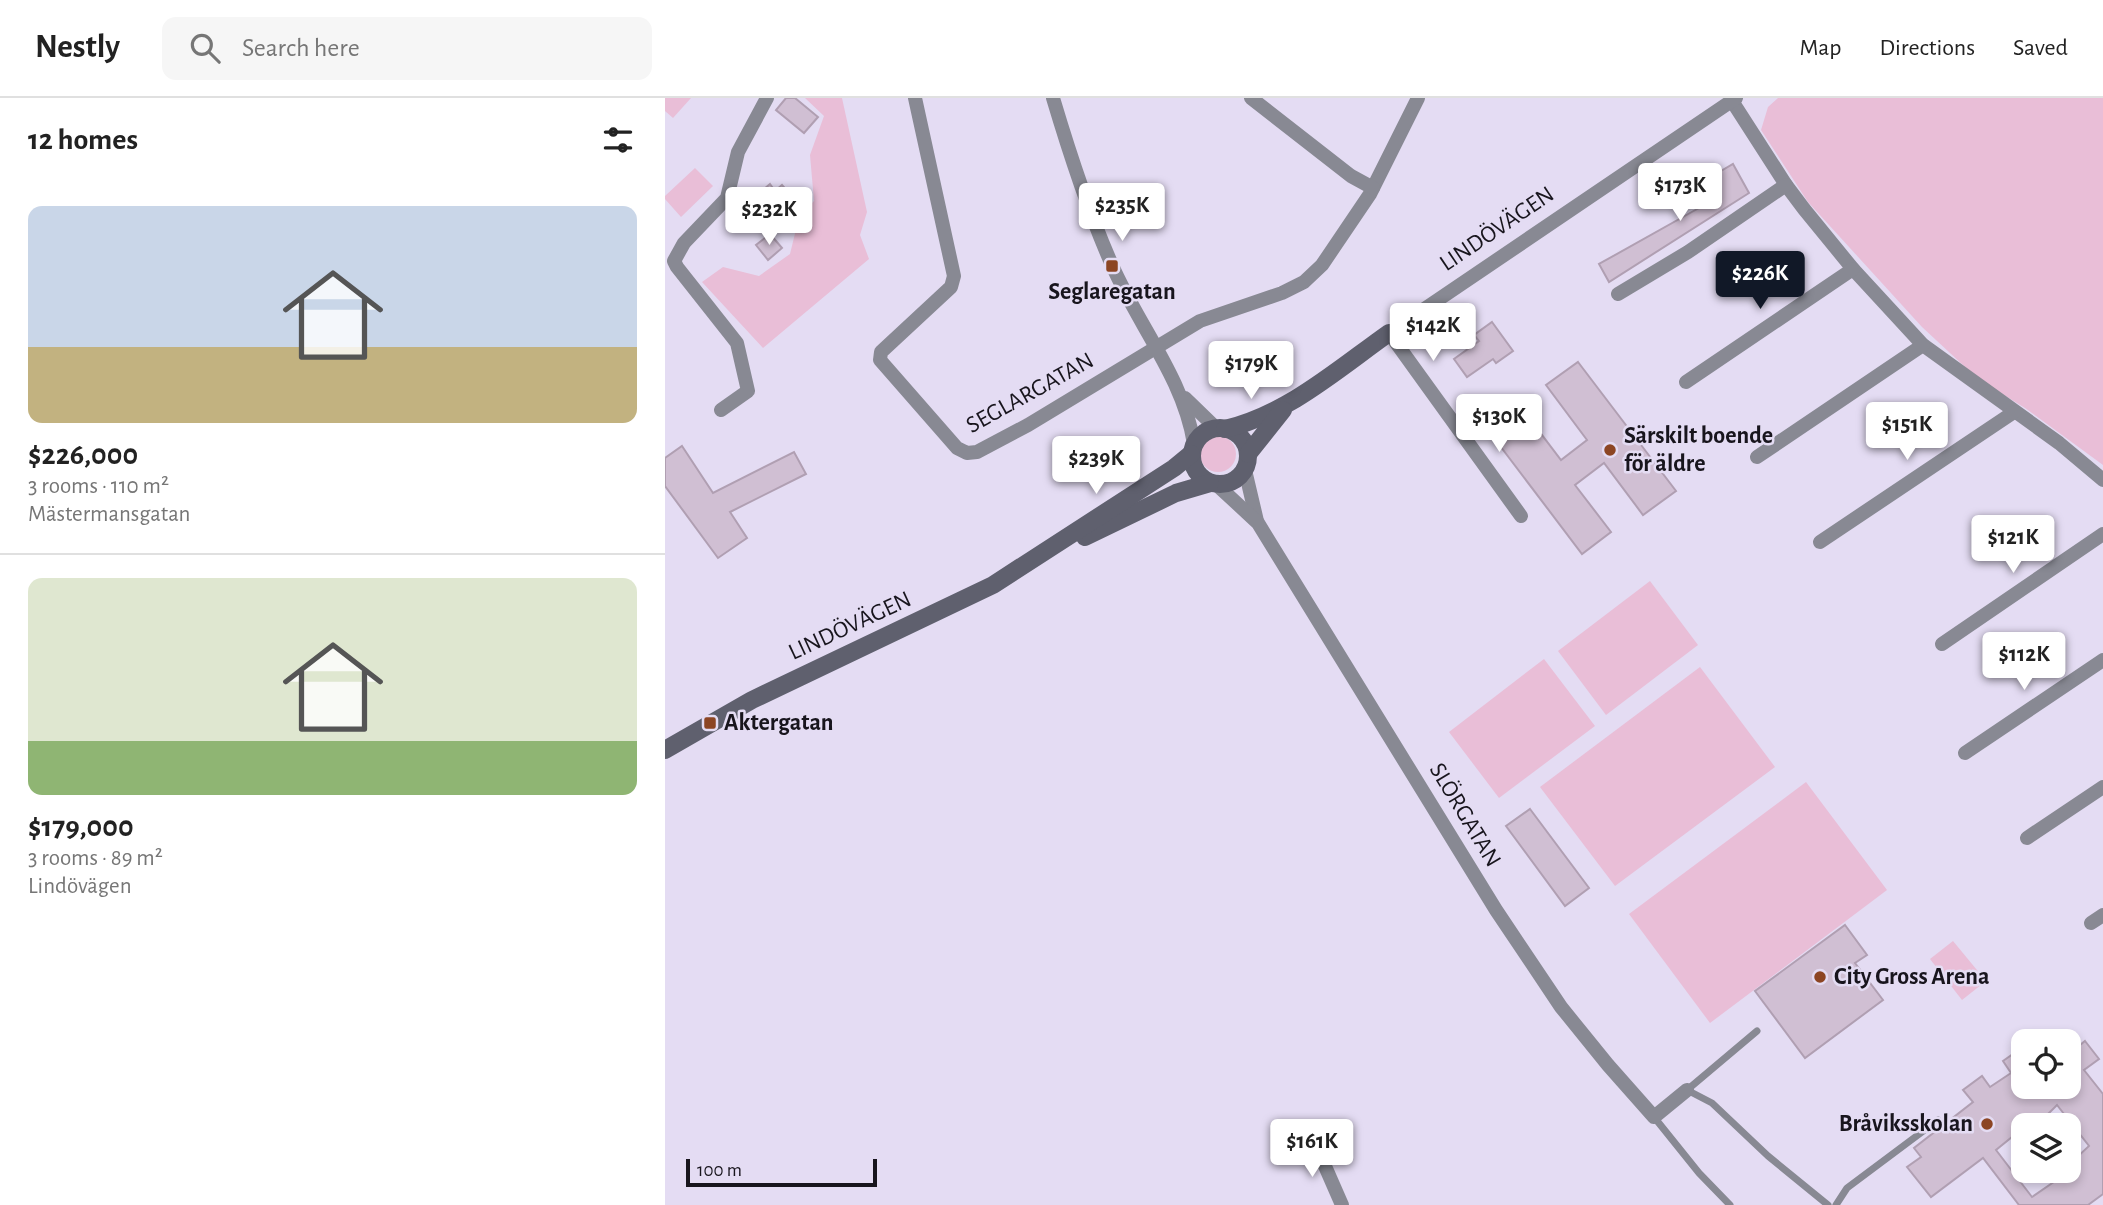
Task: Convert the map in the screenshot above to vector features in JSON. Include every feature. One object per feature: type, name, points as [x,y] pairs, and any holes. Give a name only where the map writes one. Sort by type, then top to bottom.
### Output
[{"type":"main road","name":"LINDÖVÄGEN","points":[[1221,429],[1245,424],[1288,404],[1389,333]]},
{"type":"main road","name":"LINDÖVÄGEN","points":[[1246,462],[1288,404]]},
{"type":"main road","points":[[1221,429],[1241,438],[1246,462],[1233,481],[1214,484],[1195,471],[1193,449],[1199,436],[1221,429]]},
{"type":"main road","name":"LINDÖVÄGEN","points":[[665,750],[752,700],[993,585],[1174,468],[1193,449]]},
{"type":"main road","name":"LINDÖVÄGEN","points":[[1022,568],[1176,493],[1214,484]]},
{"type":"main road","name":"LINDÖVÄGEN","points":[[665,758],[699,730]]},
{"type":"street","points":[[721,410],[748,391],[737,342],[674,261],[684,243],[727,198],[738,152],[767,98]]},
{"type":"street","name":"SEGLARGATAN","points":[[915,98],[954,276],[950,287],[881,352],[880,360],[957,448],[967,453],[978,452],[1028,425],[1154,347]]},
{"type":"street","points":[[1053,98],[1079,182],[1107,254],[1179,392],[1190,419],[1193,449]]},
{"type":"street","points":[[1251,98],[1351,176],[1373,188]]},
{"type":"street","points":[[1154,347],[1200,321],[1282,293],[1304,282],[1327,257],[1373,188],[1418,98]]},
{"type":"street","points":[[1734,99],[1786,185],[1853,269],[1923,345],[2059,443],[2103,480]]},
{"type":"street","name":"LINDÖVÄGEN","points":[[1389,333],[1734,99]]},
{"type":"street","points":[[1618,294],[1786,185]]},
{"type":"street","points":[[1686,382],[1853,269]]},
{"type":"street","points":[[1389,333],[1521,516]]},
{"type":"street","points":[[1757,457],[1923,345]]},
{"type":"street","points":[[1179,392],[1221,429]]},
{"type":"street","points":[[1820,541],[2014,412]]},
{"type":"street","name":"SLÖRGATAN","points":[[1246,462],[1258,523]]},
{"type":"street","name":"SLÖRGATAN","points":[[1214,484],[1258,523],[1496,910],[1561,1007],[1654,1117]]},
{"type":"street","points":[[1942,644],[2103,534]]},
{"type":"street","points":[[1965,753],[2103,660]]},
{"type":"street","points":[[2027,838],[2103,787]]},
{"type":"street","points":[[1654,1117],[1687,1090]]},
{"type":"street","points":[[1314,1141],[1342,1205]]},
{"type":"lane","points":[[1757,1031],[1687,1090],[1712,1103],[1768,1156],[1828,1205]]},
{"type":"lane","name":"SLÖRGATAN","points":[[1654,1117],[1699,1173],[1730,1205]]},
{"type":"lane","points":[[1836,1205],[1847,1188],[1938,1120]]},
{"type":"shaded area","points":[[665,98],[691,98],[673,118],[665,111]]},
{"type":"shaded area","points":[[805,98],[842,98],[867,212],[860,235],[869,259],[763,348],[702,282],[723,267],[759,276],[790,254],[799,217],[814,201],[810,155],[824,116]]},
{"type":"shaded area","points":[[1778,98],[2103,98],[2103,465],[2025,408],[1978,379],[1922,327],[1808,202],[1761,130],[1768,107]]},
{"type":"shaded area","points":[[695,168],[713,186],[681,217],[665,196]]},
{"type":"shaded area","points":[[1218,436],[1231,441],[1236,454],[1231,467],[1218,472],[1205,467],[1200,454],[1205,441]]},
{"type":"shaded area","points":[[1650,581],[1698,645],[1606,715],[1558,651]]},
{"type":"shaded area","points":[[1544,659],[1595,726],[1499,798],[1449,732]]},
{"type":"shaded area","points":[[1700,667],[1775,767],[1615,886],[1540,787]]},
{"type":"shaded area","points":[[1806,782],[1887,890],[1710,1023],[1629,914]]},
{"type":"shaded area","points":[[1953,941],[1986,981],[1962,1000],[1930,959]]},
{"type":"building","points":[[786,98],[795,98],[818,117],[804,133],[776,110]]},
{"type":"building","points":[[1733,164],[1749,193],[1609,282],[1599,264],[1715,199],[1704,181]]},
{"type":"building","points":[[770,184],[775,191],[782,185],[795,200],[769,222],[756,207],[761,203],[756,196]]},
{"type":"building","points":[[770,234],[782,248],[768,260],[756,245]]},
{"type":"building","points":[[1492,322],[1513,351],[1496,363],[1493,359],[1467,377],[1454,359],[1479,341],[1474,335]]},
{"type":"building","name":"Särskilt boende för äldre","points":[[1578,362],[1676,491],[1643,515],[1604,463],[1575,485],[1611,532],[1582,554],[1488,430],[1520,406],[1561,460],[1587,440],[1546,385]]},
{"type":"building","points":[[682,446],[713,493],[794,452],[806,474],[730,512],[747,538],[718,558],[665,486],[665,458]]},
{"type":"building","points":[[1530,809],[1589,888],[1565,906],[1506,826]]},
{"type":"building","name":"City Gross Arena","points":[[1845,925],[1867,955],[1855,963],[1883,1000],[1805,1058],[1755,991]]},
{"type":"building","name":"Bråviksskolan","points":[[2085,1041],[2099,1059],[2084,1070],[2103,1094],[2103,1194],[2088,1205],[2019,1205],[1983,1158],[1931,1197],[1907,1167],[1921,1157],[1914,1148],[1973,1102],[1963,1090],[1982,1076],[1990,1087],[2011,1073],[2011,1099],[2081,1099],[2081,1044]]},
{"type":"building","name":"Bråviksskolan","points":[[2011,1055],[2011,1073],[2003,1061]]},
{"type":"place","name":"Seglaregatan","points":[[1112,266]]},
{"type":"place","name":"Särskilt boende för äldre","points":[[1610,450]]},
{"type":"place","name":"Aktergatan","points":[[710,723]]},
{"type":"place","name":"City Gross Arena","points":[[1820,977]]},
{"type":"place","name":"Bråviksskolan","points":[[1987,1124]]}]
